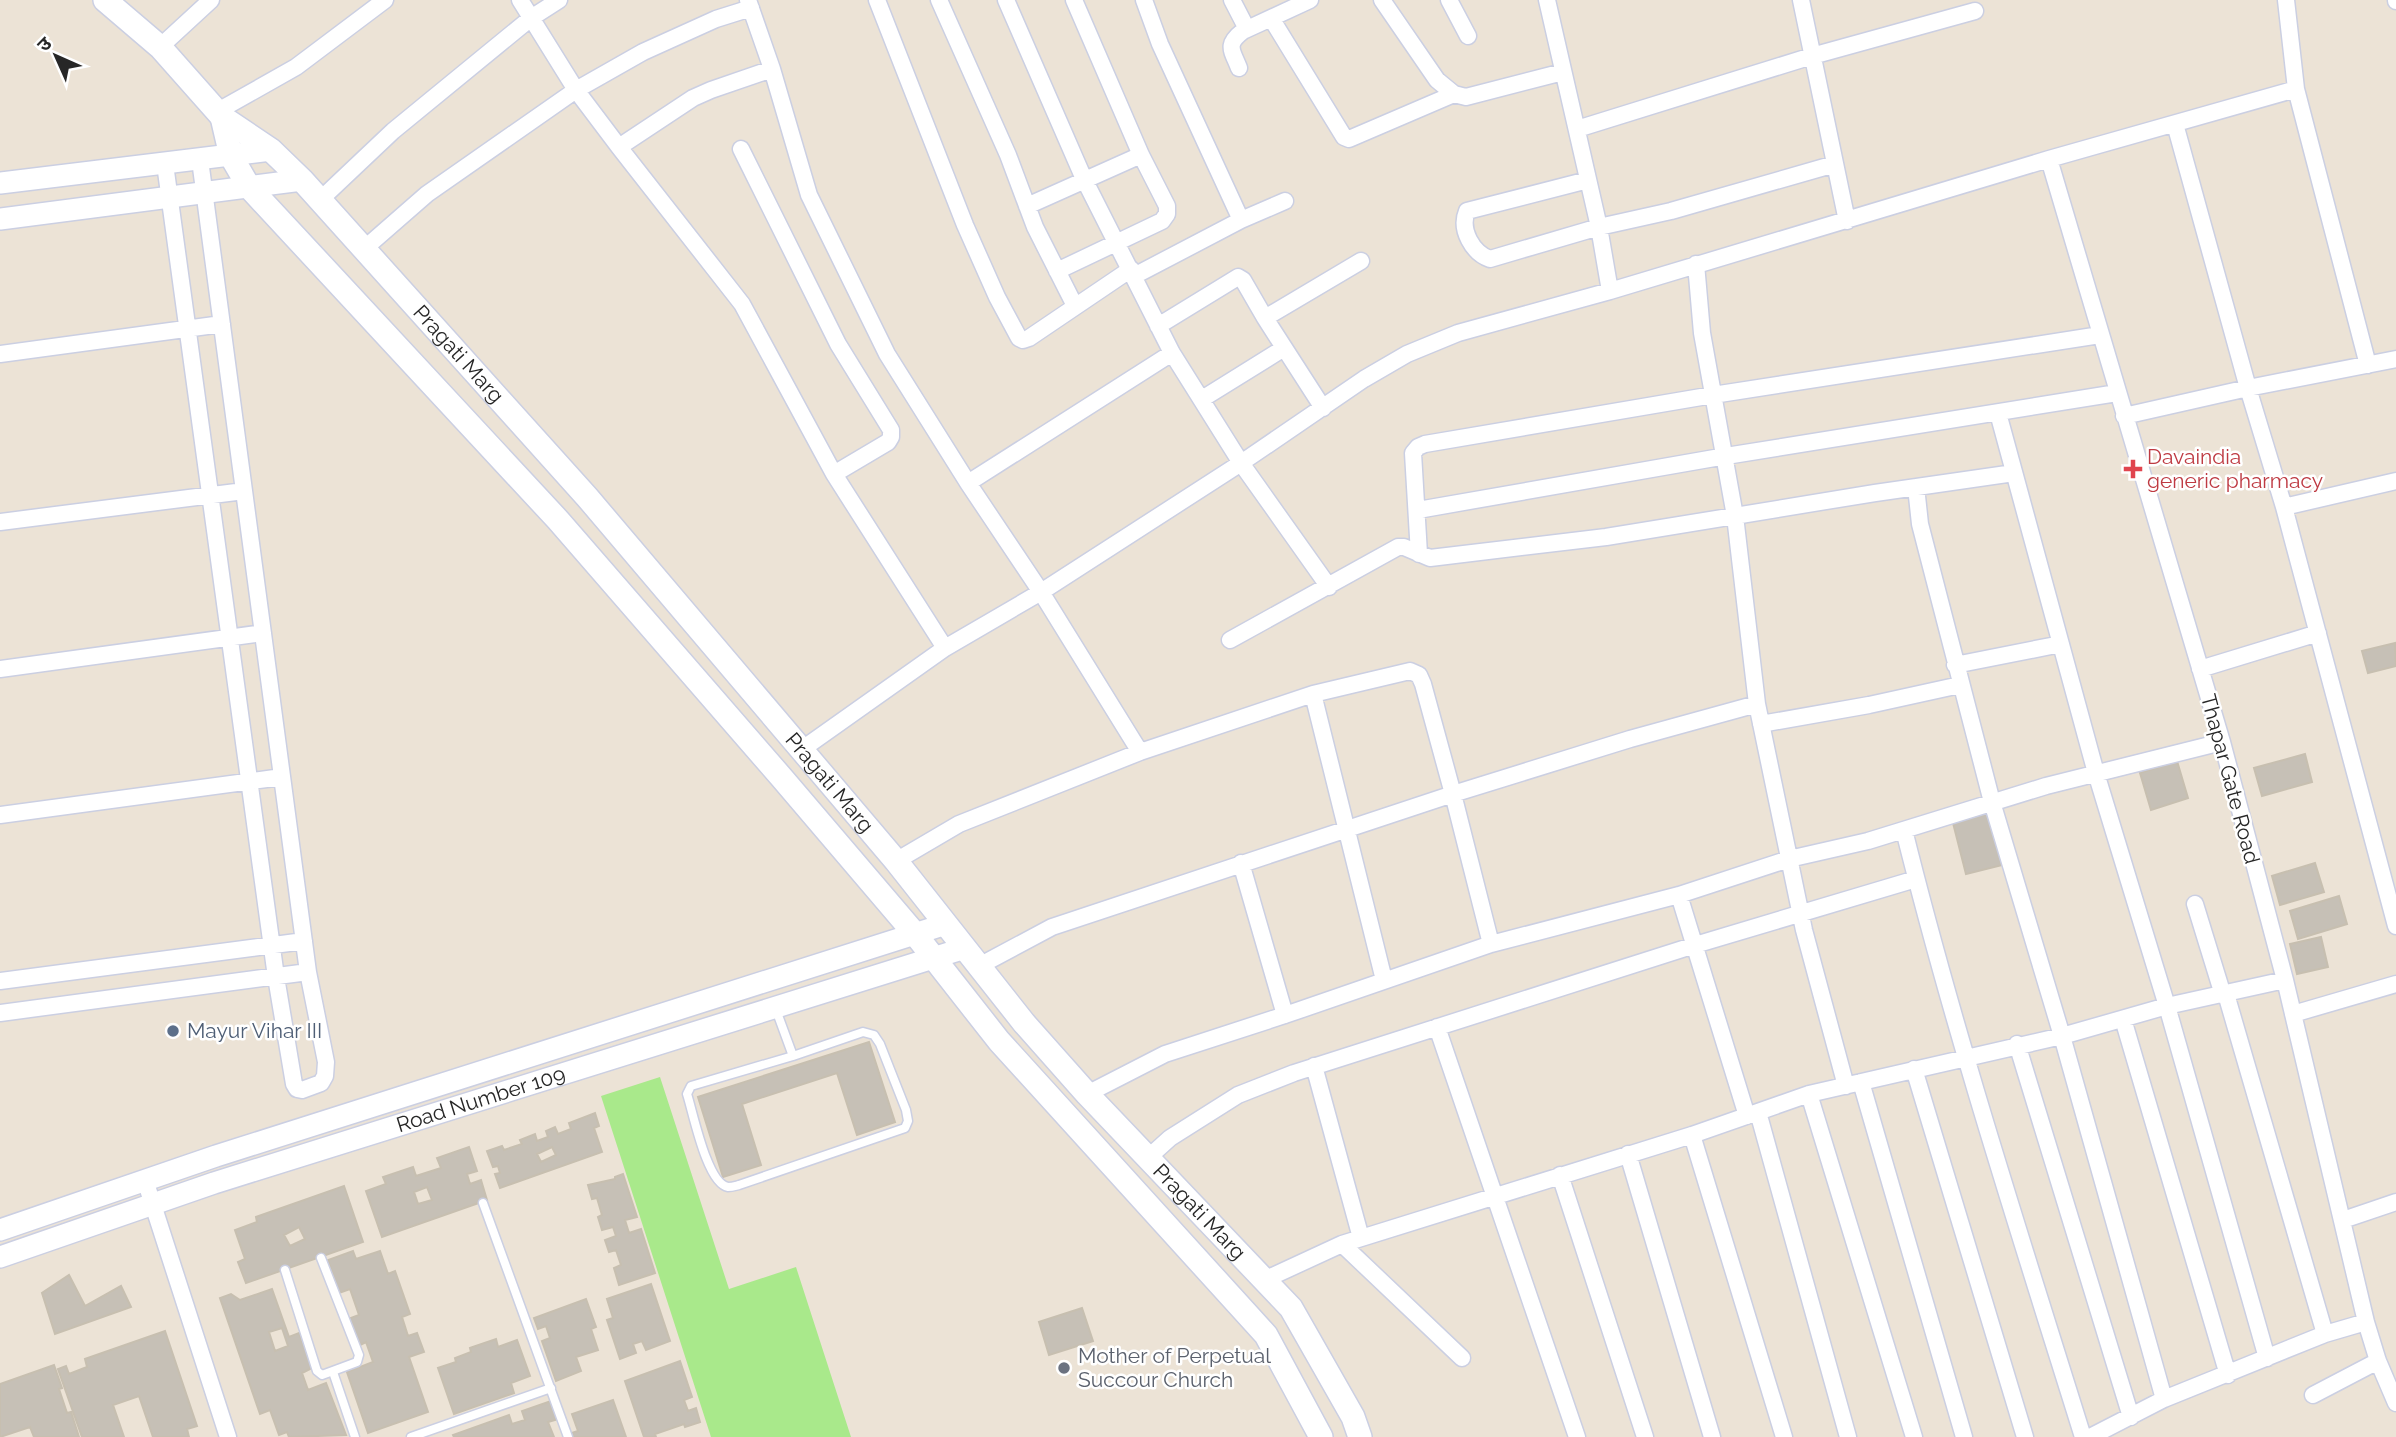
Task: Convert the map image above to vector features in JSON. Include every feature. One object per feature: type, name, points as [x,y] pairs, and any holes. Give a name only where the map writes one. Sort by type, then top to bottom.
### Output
[{"type":"main road","points":[[115,2],[220,114]]},
{"type":"main road","name":"Pragati Marg","points":[[220,114],[271,150],[302,180],[587,497],[897,861],[1024,1023],[1087,1094],[1291,1308],[1353,1417],[1360,1437]]},
{"type":"main road","name":"Pragati Marg","points":[[220,114],[232,156],[249,187],[558,520],[915,934],[999,1041],[1266,1335],[1321,1437]]},
{"type":"street","points":[[160,47],[211,0]]},
{"type":"street","points":[[220,114],[296,67],[385,0]]},
{"type":"street","points":[[520,0],[576,90],[743,304],[834,474],[945,648]]},
{"type":"street","points":[[320,200],[393,131],[531,18],[559,0]]},
{"type":"street","points":[[877,0],[965,225],[997,298],[1016,334],[1023,340],[1132,273],[1285,201]]},
{"type":"street","points":[[939,0],[1008,155],[1035,227],[1076,306]]},
{"type":"street","points":[[1006,0],[1084,179],[1172,353],[1241,463],[1329,587]]},
{"type":"street","points":[[1057,271],[1162,221],[1167,214],[1167,206],[1141,155],[1074,0]]},
{"type":"street","points":[[1144,0],[1160,44],[1241,220]]},
{"type":"street","points":[[1232,0],[1247,29]]},
{"type":"street","points":[[1239,68],[1231,46],[1233,39],[1247,29],[1310,0]]},
{"type":"street","points":[[1382,0],[1437,80],[1454,94],[1466,97],[1563,72]]},
{"type":"street","points":[[1449,0],[1468,36]]},
{"type":"street","points":[[1547,0],[1599,227],[1610,291]]},
{"type":"street","points":[[1801,0],[1847,220]]},
{"type":"street","points":[[2286,0],[2296,89],[2368,365]]},
{"type":"street","points":[[364,249],[426,194],[576,90],[643,51],[749,4],[772,69],[809,195],[887,354],[1041,592],[1140,752]]},
{"type":"street","points":[[1577,129],[1812,56],[1975,11]]},
{"type":"street","points":[[1271,18],[1344,137],[1353,138],[1454,94]]},
{"type":"street","points":[[618,147],[693,98],[772,69]]},
{"type":"street","points":[[801,750],[945,648],[1041,592],[1241,463],[1364,379],[1420,349],[1458,333],[1610,291],[2049,159],[2296,89]]},
{"type":"street","points":[[2175,124],[2319,633],[2349,754],[2394,908],[2396,926]]},
{"type":"street","points":[[741,149],[838,344],[891,430],[888,442],[834,474]]},
{"type":"street","points":[[0,183],[271,150]]},
{"type":"street","points":[[1027,206],[1141,155]]},
{"type":"street","name":"Thapar Gate Road","points":[[2049,159],[2221,742],[2285,980],[2366,1322],[2378,1361],[2395,1399]]},
{"type":"street","points":[[165,164],[276,976],[293,1084],[302,1090],[318,1086],[323,1081],[326,1062],[308,972],[200,160]]},
{"type":"street","points":[[1588,180],[1467,211],[1464,218],[1475,251],[1490,259],[1835,164]]},
{"type":"street","points":[[0,219],[302,180]]},
{"type":"street","points":[[1265,318],[1361,261]]},
{"type":"street","points":[[1696,264],[1702,333],[1735,516],[1756,704],[1801,913],[1964,1437]]},
{"type":"street","points":[[1158,326],[1238,277],[1243,280],[1322,408]]},
{"type":"street","points":[[0,354],[222,324]]},
{"type":"street","points":[[1419,554],[1413,453],[1425,444],[1713,395],[2100,335]]},
{"type":"street","points":[[1202,399],[1284,348]]},
{"type":"street","points":[[968,483],[1172,353]]},
{"type":"street","points":[[2124,416],[2396,359]]},
{"type":"street","points":[[1418,510],[1726,456],[2117,393]]},
{"type":"street","points":[[1998,413],[2096,772],[2167,1006],[2267,1358]]},
{"type":"street","points":[[1230,640],[1391,550],[1404,547],[1430,558],[1606,537],[2014,473]]},
{"type":"street","points":[[2284,507],[2396,481]]},
{"type":"street","points":[[1916,487],[1920,524],[1960,685],[2164,1399]]},
{"type":"street","points":[[0,522],[244,491]]},
{"type":"street","points":[[0,669],[263,633]]},
{"type":"street","points":[[2200,669],[2319,633]]},
{"type":"street","points":[[1955,665],[2061,644]]},
{"type":"street","points":[[897,861],[959,824],[1140,752],[1313,694],[1410,671],[1419,675],[1454,794],[1491,944]]},
{"type":"street","points":[[1761,724],[1869,705],[1960,685]]},
{"type":"street","points":[[1313,694],[1384,981]]},
{"type":"street","points":[[972,957],[1241,863],[1454,794],[1630,739],[1756,704]]},
{"type":"street","points":[[1087,1094],[1166,1054],[1491,944],[1679,895],[1789,859],[1868,841],[2096,772],[2221,742]]},
{"type":"street","points":[[0,816],[282,777]]},
{"type":"street","points":[[1904,830],[1965,1057],[2083,1437]]},
{"type":"street","points":[[1241,863],[1285,1015]]},
{"type":"street","points":[[1149,1157],[1170,1138],[1238,1096],[1314,1066],[1695,945],[1916,879]]},
{"type":"street","points":[[1679,895],[1752,1114],[1849,1437]]},
{"type":"street","points":[[2195,904],[2225,995],[2325,1334]]},
{"type":"street","name":"Road Number 109","points":[[0,1230],[216,1156],[946,924]]},
{"type":"street","points":[[0,981],[304,941]]},
{"type":"street","name":"Road Number 109","points":[[0,1257],[153,1205],[933,958],[972,957]]},
{"type":"street","points":[[0,1013],[308,972]]},
{"type":"street","points":[[1264,1280],[1342,1244],[1692,1135],[1809,1094],[2062,1035],[2167,1006],[2285,980]]},
{"type":"street","points":[[2293,1014],[2396,984]]},
{"type":"street","points":[[2123,1019],[2228,1375]]},
{"type":"street","points":[[1437,1027],[1577,1437]]},
{"type":"street","points":[[2017,1044],[2131,1417]]},
{"type":"street","points":[[1314,1066],[1361,1238]]},
{"type":"street","points":[[1914,1069],[2025,1437]]},
{"type":"street","points":[[1809,1094],[1914,1437]]},
{"type":"street","points":[[1692,1135],[1784,1437]]},
{"type":"street","points":[[1628,1154],[1712,1437]]},
{"type":"street","points":[[1560,1175],[1645,1437]]},
{"type":"street","points":[[145,1180],[228,1437]]},
{"type":"street","points":[[2343,1220],[2396,1202]]},
{"type":"street","points":[[1342,1244],[1462,1358]]},
{"type":"street","points":[[2090,1437],[2164,1399],[2325,1334],[2366,1322]]},
{"type":"street","points":[[2313,1395],[2378,1361]]},
{"type":"lane","points":[[775,1007],[793,1056]]},
{"type":"lane","points":[[863,1032],[874,1035],[906,1110],[908,1121],[905,1128],[727,1187],[719,1182],[709,1168],[687,1094],[691,1086],[793,1056],[863,1032]]},
{"type":"lane","points":[[483,1203],[568,1437]]},
{"type":"lane","points":[[285,1270],[317,1371],[322,1376],[357,1362],[359,1355],[321,1258]]},
{"type":"lane","points":[[333,1371],[355,1437]]},
{"type":"lane","points":[[411,1437],[551,1388]]},
{"type":"green space","points":[[660,1077],[729,1289],[796,1267],[851,1437],[711,1437],[601,1096]]},
{"type":"building","points":[[2395,643],[2396,666],[2368,673],[2362,651]]},
{"type":"building","points":[[2305,754],[2312,782],[2262,796],[2254,768]]},
{"type":"building","points":[[2177,761],[2188,798],[2151,810],[2140,773]]},
{"type":"building","points":[[1992,809],[2006,864],[1966,874],[1952,819]]},
{"type":"building","points":[[2315,863],[2324,892],[2280,905],[2272,876]]},
{"type":"building","points":[[2339,896],[2347,924],[2298,939],[2290,911]]},
{"type":"building","points":[[2321,937],[2328,967],[2297,974],[2290,944]]},
{"type":"building","points":[[869,1042],[895,1122],[857,1135],[837,1073],[742,1104],[761,1165],[723,1177],[698,1097]]},
{"type":"building","points":[[595,1113],[599,1126],[594,1128],[602,1152],[500,1188],[495,1174],[500,1173],[498,1166],[493,1167],[487,1151],[502,1146],[504,1150],[522,1144],[520,1140],[535,1134],[537,1141],[548,1137],[546,1131],[555,1127],[558,1134],[571,1129],[569,1123]],"holes":[[[552,1147],[556,1155],[541,1162],[537,1154]]]},
{"type":"building","points":[[469,1147],[477,1171],[467,1174],[470,1184],[481,1180],[487,1200],[382,1237],[366,1191],[386,1184],[383,1177],[413,1167],[416,1176],[441,1168],[437,1158]],"holes":[[[427,1187],[432,1200],[418,1204],[414,1192]]]},
{"type":"building","points":[[623,1174],[637,1217],[625,1220],[629,1233],[641,1229],[655,1273],[619,1285],[614,1268],[621,1265],[616,1250],[609,1252],[605,1240],[616,1236],[613,1227],[602,1230],[598,1217],[602,1215],[597,1198],[592,1199],[588,1185],[615,1179]]},
{"type":"building","points":[[344,1186],[363,1242],[246,1283],[238,1262],[245,1259],[235,1230],[257,1222],[256,1217]],"holes":[[[299,1227],[305,1239],[290,1246],[284,1235]]]},
{"type":"building","points":[[353,1251],[356,1259],[380,1251],[388,1274],[395,1271],[410,1314],[402,1317],[408,1336],[417,1333],[424,1352],[409,1357],[428,1412],[368,1433],[347,1372],[373,1362],[366,1342],[358,1346],[348,1319],[359,1315],[350,1289],[339,1293],[328,1260]]},
{"type":"building","points":[[69,1275],[85,1306],[121,1286],[131,1307],[55,1334],[42,1293]]},
{"type":"building","points":[[651,1284],[670,1341],[646,1350],[642,1341],[633,1344],[636,1353],[620,1359],[607,1320],[613,1318],[607,1299]]},
{"type":"building","points":[[272,1289],[289,1337],[299,1333],[312,1368],[302,1373],[308,1390],[326,1383],[346,1435],[289,1437],[287,1432],[279,1435],[270,1410],[260,1414],[220,1298],[231,1294],[240,1300]],"holes":[[[282,1328],[288,1346],[275,1351],[269,1332]]]},
{"type":"building","points":[[586,1299],[596,1327],[591,1329],[598,1350],[576,1357],[581,1371],[556,1381],[542,1341],[550,1338],[546,1326],[538,1329],[534,1318]]},
{"type":"building","points":[[1082,1308],[1093,1341],[1049,1355],[1039,1322]]},
{"type":"building","points":[[165,1331],[197,1426],[187,1429],[189,1437],[153,1437],[139,1396],[113,1405],[124,1437],[82,1437],[58,1369],[66,1366],[69,1374],[87,1367],[85,1359]]},
{"type":"building","points":[[496,1339],[498,1347],[517,1340],[530,1376],[511,1383],[514,1393],[454,1414],[438,1368],[456,1362],[455,1358],[471,1352],[470,1348]]},
{"type":"building","points":[[680,1361],[692,1397],[684,1400],[688,1411],[696,1408],[700,1422],[685,1427],[684,1424],[655,1434],[656,1437],[644,1437],[625,1381]]},
{"type":"building","points":[[54,1365],[67,1413],[71,1412],[79,1437],[34,1437],[30,1427],[0,1437],[0,1384]]},
{"type":"building","points":[[613,1400],[626,1437],[573,1437],[572,1433],[578,1431],[572,1414]]},
{"type":"building","points":[[551,1401],[558,1419],[548,1422],[554,1437],[453,1435],[509,1415],[512,1424],[525,1420],[522,1411]]},
{"type":"place","name":"Davaindia generic pharmacy","points":[[2133,469]]},
{"type":"place","name":"Mayur Vihar III","points":[[173,1031]]},
{"type":"place","name":"Mother of Perpetual Succour Church","points":[[1064,1368]]}]
